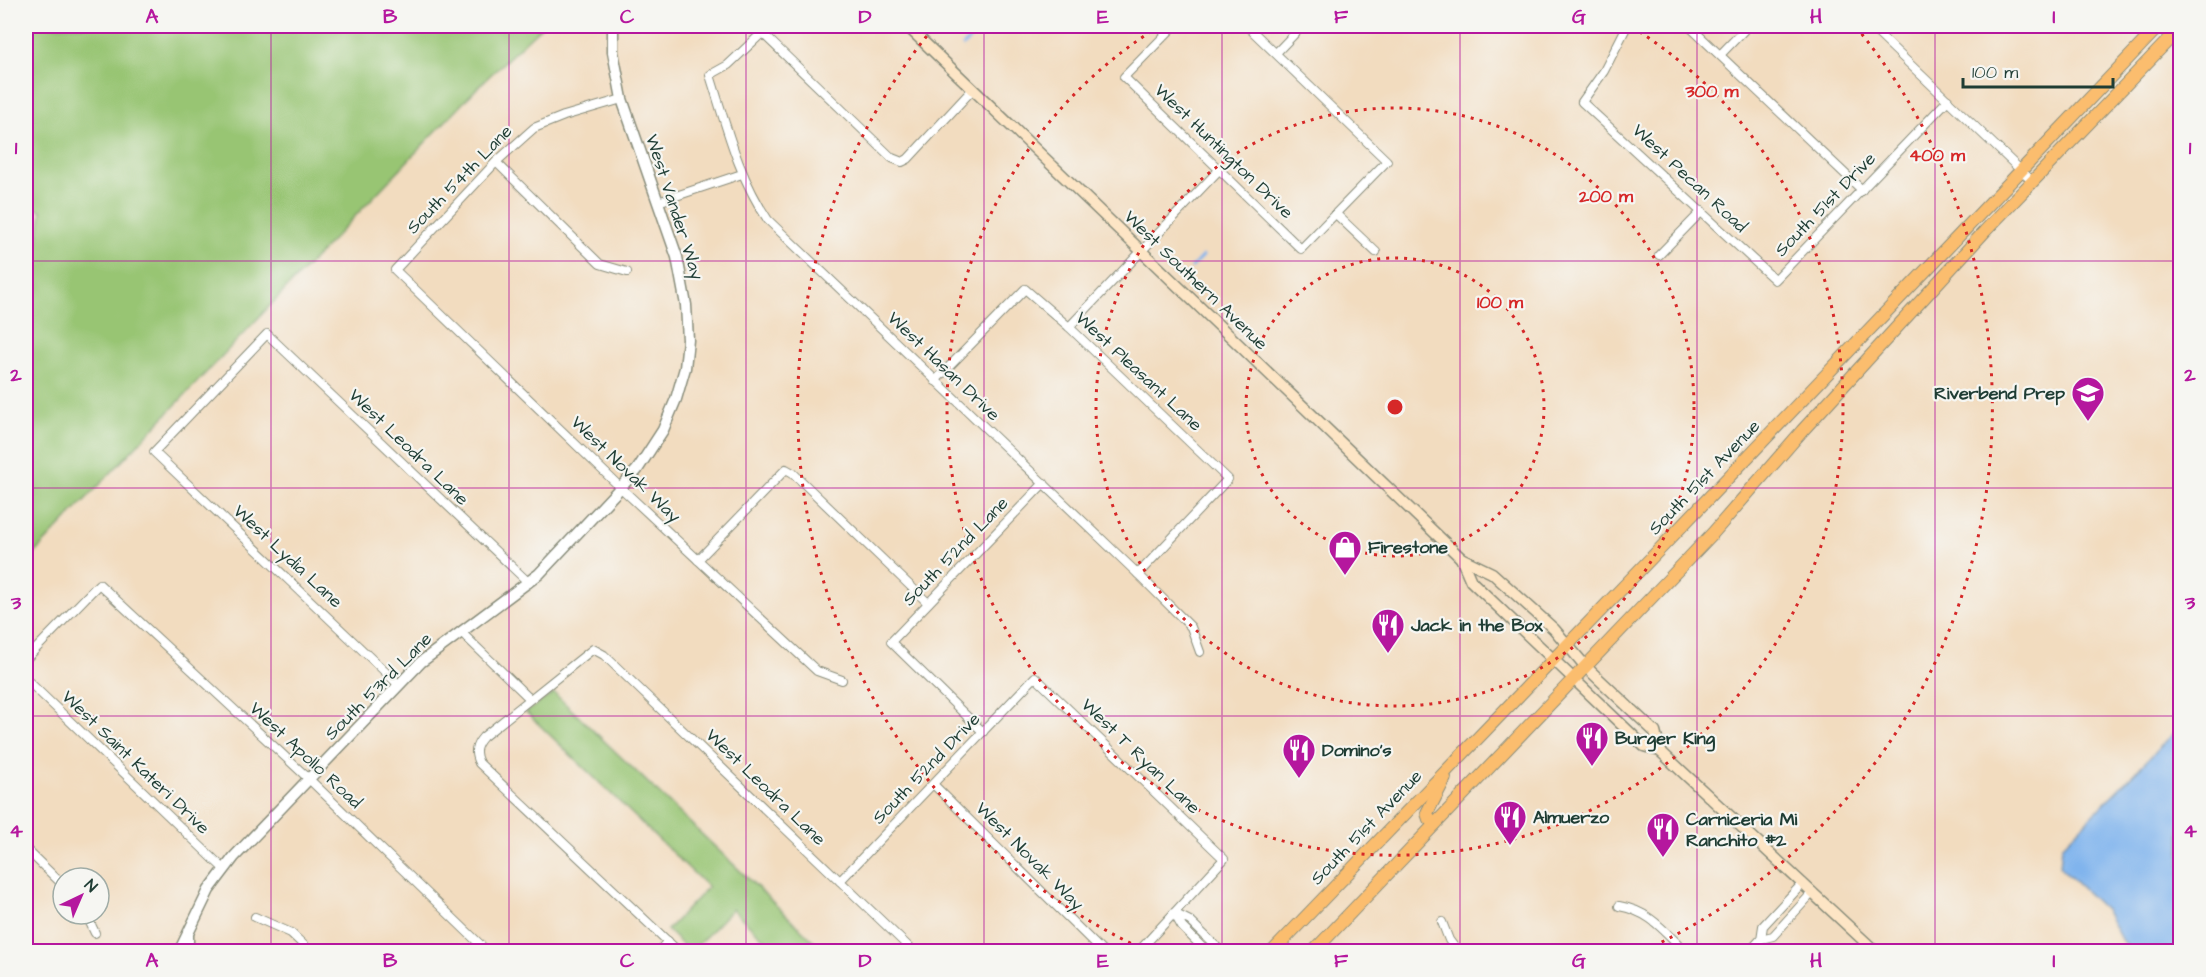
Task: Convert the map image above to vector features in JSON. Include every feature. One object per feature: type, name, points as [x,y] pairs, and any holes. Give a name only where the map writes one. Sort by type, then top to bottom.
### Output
[{"type":"main road","name":"West Southern Avenue","points":[[907,26],[1461,558],[1492,573],[1554,629],[1586,667],[1654,732],[1660,751]]},
{"type":"main road","name":"South 51st Avenue","points":[[1277,950],[1450,766],[2159,26]]},
{"type":"main road","points":[[1313,951],[1713,533],[1802,431],[2033,182],[2181,28]]},
{"type":"main road","points":[[1786,417],[1802,431]]},
{"type":"main road","name":"West Southern Avenue","points":[[1461,558],[1471,580],[1644,746],[1660,751],[1876,951]]},
{"type":"main road","points":[[1435,824],[1429,819],[1427,813],[1450,766]]},
{"type":"street","name":"West Vander Way","points":[[613,26],[613,52],[622,99],[682,276],[688,324],[687,354],[680,386],[663,430],[645,460],[621,488]]},
{"type":"street","points":[[755,26],[892,158],[902,162],[908,159],[973,89]]},
{"type":"street","name":"West Huntington Drive","points":[[1172,26],[1124,76],[1301,249],[1336,214]]},
{"type":"street","points":[[1247,26],[1387,161],[1336,214],[1376,252]]},
{"type":"street","points":[[1276,53],[1302,26]]},
{"type":"street","name":"West Pecan Road","points":[[1627,26],[1604,71],[1582,102],[1775,280]]},
{"type":"street","points":[[1689,26],[1862,189]]},
{"type":"street","points":[[1720,55],[1748,26]]},
{"type":"street","points":[[1870,26],[2033,182]]},
{"type":"street","name":"West Hasan Drive","points":[[762,33],[728,65],[710,75],[742,174],[755,201],[768,220],[1138,574],[1191,627],[1200,652]]},
{"type":"street","name":"South 54th Lane","points":[[395,270],[496,162],[534,128],[564,116],[622,99]]},
{"type":"street","name":"South 51st Drive","points":[[1775,280],[1948,100]]},
{"type":"street","points":[[496,162],[600,264],[627,272]]},
{"type":"street","points":[[1069,327],[1219,170]]},
{"type":"street","points":[[658,202],[742,174]]},
{"type":"street","points":[[1659,255],[1702,211]]},
{"type":"street","name":"West Novak Way","points":[[395,270],[621,488],[817,671],[842,680]]},
{"type":"street","name":"West Pleasant Lane","points":[[935,381],[1025,289],[1069,327],[1228,479],[1138,574]]},
{"type":"street","name":"West Leodra Lane","points":[[154,452],[267,334],[529,583]]},
{"type":"street","name":"West Lydia Lane","points":[[154,452],[399,685]]},
{"type":"street","points":[[698,560],[786,469],[793,473],[928,603]]},
{"type":"street","name":"South 52nd Lane","points":[[983,732],[891,642],[1044,483]]},
{"type":"street","name":"South 53rd Lane","points":[[179,951],[204,900],[224,869],[309,779],[433,652],[529,583],[621,488]]},
{"type":"street","name":"West Apollo Road","points":[[26,659],[99,584],[309,779],[488,951]]},
{"type":"street","points":[[461,632],[530,699],[483,737],[475,750],[479,763],[679,951]]},
{"type":"street","name":"West Leodra Lane","points":[[530,699],[592,649],[604,655],[914,951]]},
{"type":"street","name":"South 52nd Drive","points":[[840,881],[1035,677]]},
{"type":"street","name":"West T Ryan Lane","points":[[1035,677],[1224,859],[1173,913]]},
{"type":"street","name":"West Saint Kateri Drive","points":[[26,679],[224,869]]},
{"type":"street","name":"West Novak Way","points":[[933,784],[1103,951]]},
{"type":"street","points":[[26,849],[51,873]]},
{"type":"street","points":[[1761,939],[1763,926],[1803,883]]},
{"type":"street","points":[[1749,951],[1761,939],[1773,936],[1813,892]]},
{"type":"street","points":[[1619,906],[1648,915],[1686,951]]},
{"type":"street","points":[[1138,951],[1173,913]]},
{"type":"street","points":[[1173,913],[1182,927],[1207,951]]},
{"type":"street","points":[[1173,913],[1190,921],[1222,951]]},
{"type":"street","points":[[255,917],[291,933],[311,951]]},
{"type":"street","points":[[1442,922],[1449,940],[1458,951]]},
{"type":"street","points":[[91,926],[94,933]]},
{"type":"street","name":"South 53rd Lane","points":[[188,936],[188,951]]},
{"type":"street","points":[[658,951],[668,941]]},
{"type":"green space","points":[[26,26],[542,26],[480,85],[26,562],[26,270],[35,261],[42,211],[26,205]]},
{"type":"green space","points":[[554,693],[824,951],[777,951],[732,909],[692,951],[689,951],[667,930],[708,887],[526,712]]},
{"type":"water","points":[[2180,727],[2180,951],[2137,951],[2122,941],[2106,911],[2060,867],[2062,846]]},
{"type":"waterway","points":[[963,46],[971,38]]},
{"type":"waterway","points":[[1192,267],[1203,256]]},
{"type":"place","name":"Riverbend Prep","points":[[2088,422]]},
{"type":"place","name":"Firestone","points":[[1345,576]]},
{"type":"place","name":"Jack in the Box","points":[[1388,654]]},
{"type":"place","name":"Burger King","points":[[1592,767]]},
{"type":"place","name":"Domino's","points":[[1299,779]]},
{"type":"place","name":"Almuerzo","points":[[1510,846]]},
{"type":"place","name":"Carniceria Mi Ranchito #2","points":[[1663,858]]}]
